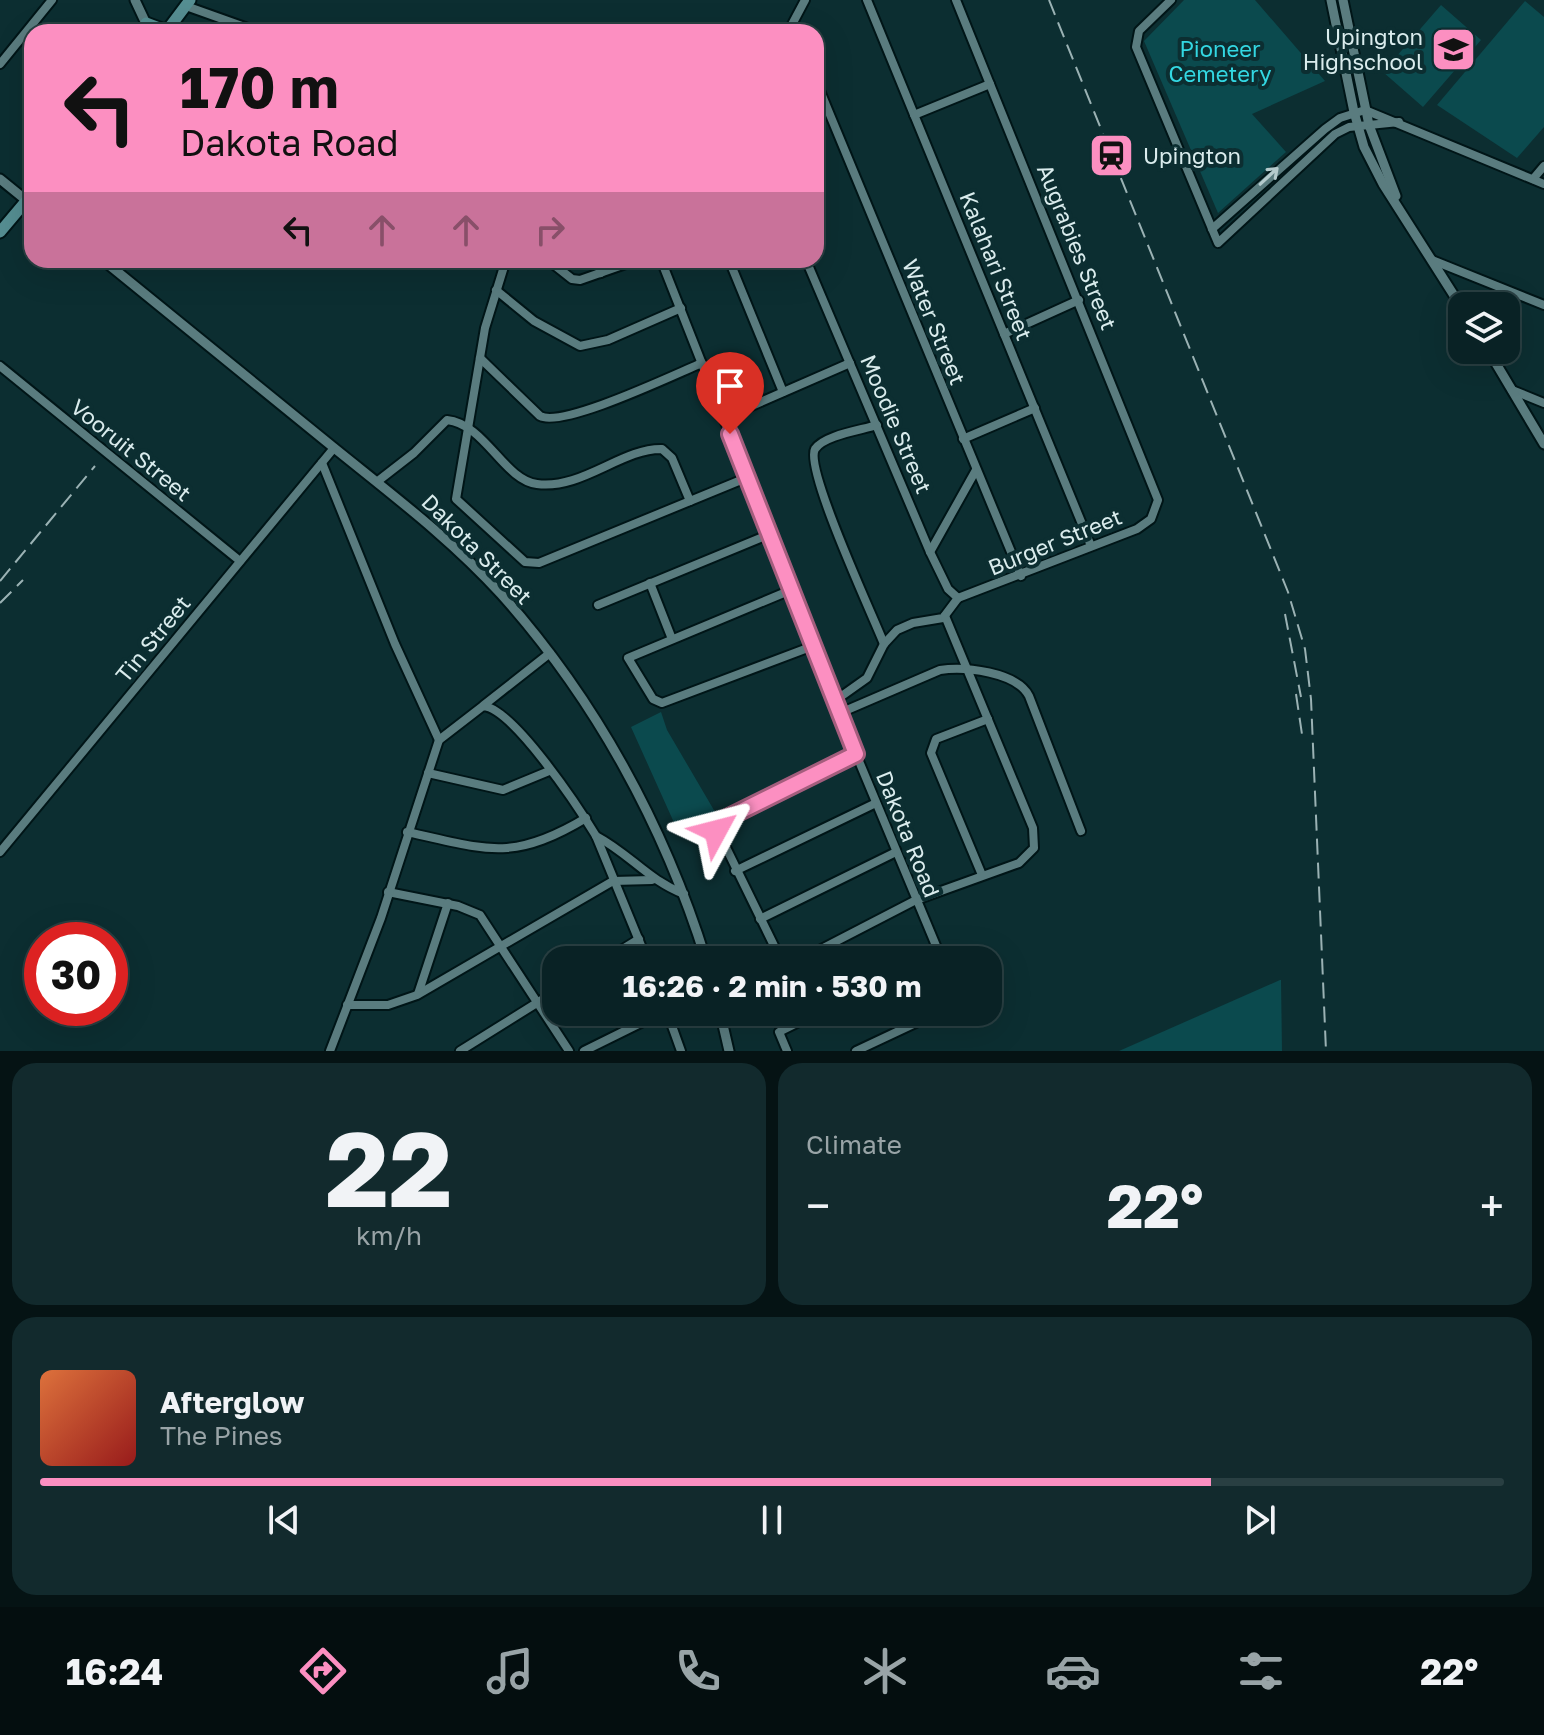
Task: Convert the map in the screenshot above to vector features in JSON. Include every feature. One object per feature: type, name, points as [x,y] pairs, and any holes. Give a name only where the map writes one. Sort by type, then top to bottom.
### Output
[{"type":"main road","points":[[172,24],[188,3]]},
{"type":"main road","points":[[0,232],[24,206]]},
{"type":"street","points":[[32,24],[52,0]]},
{"type":"street","points":[[135,0],[147,24]]},
{"type":"street","points":[[794,24],[805,0]]},
{"type":"street","name":"Kalahari Street","points":[[867,0],[1091,546]]},
{"type":"street","name":"Augrabies Street","points":[[956,0],[1154,483],[1157,509]]},
{"type":"street","points":[[1171,0],[1139,31],[1136,47],[1218,243],[1335,134],[1357,126],[1399,122]]},
{"type":"street","points":[[1331,0],[1357,126],[1376,172],[1452,292]]},
{"type":"street","points":[[1343,0],[1369,125],[1400,207]]},
{"type":"street","points":[[188,3],[239,24]]},
{"type":"street","points":[[0,64],[24,34]]},
{"type":"street","points":[[914,115],[990,84]]},
{"type":"street","name":"Water Street","points":[[824,100],[1021,576]]},
{"type":"street","points":[[1212,229],[1300,148],[1340,118],[1365,110],[1544,184]]},
{"type":"street","points":[[1533,179],[1544,166]]},
{"type":"street","points":[[0,179],[24,195]]},
{"type":"street","points":[[1432,260],[1544,305]]},
{"type":"street","name":"Dakota Street","points":[[113,268],[378,481],[468,560],[550,653],[581,695],[618,755],[684,894],[701,946]]},
{"type":"street","points":[[503,268],[480,358],[456,499],[529,564],[746,478]]},
{"type":"street","points":[[558,268],[572,279],[615,268]]},
{"type":"street","points":[[599,268],[601,273]]},
{"type":"street","name":"Dakota Road","points":[[664,268],[856,754],[936,946]]},
{"type":"street","points":[[732,268],[783,392]]},
{"type":"street","name":"Moodie Street","points":[[809,268],[930,552],[948,589],[958,598]]},
{"type":"street","points":[[496,290],[534,321],[580,346],[608,340],[681,308]]},
{"type":"street","points":[[1004,334],[1079,300]]},
{"type":"street","points":[[480,358],[538,414],[553,420],[576,415],[702,363]]},
{"type":"street","points":[[724,418],[850,363]]},
{"type":"street","points":[[1496,364],[1544,444]]},
{"type":"street","name":"Vooruit Street","points":[[0,366],[240,561]]},
{"type":"street","points":[[1512,390],[1544,403]]},
{"type":"street","points":[[963,439],[1035,408]]},
{"type":"street","points":[[378,481],[418,449],[441,422],[453,421],[468,427],[525,480],[538,485],[590,475],[645,451],[662,449],[672,458],[690,501]]},
{"type":"street","points":[[877,425],[822,442],[813,459],[819,487],[884,644]]},
{"type":"street","name":"Tin Street","points":[[0,852],[334,448]]},
{"type":"street","points":[[322,463],[395,644],[439,740]]},
{"type":"street","points":[[930,552],[976,470]]},
{"type":"street","name":"Burger Street","points":[[958,598],[1141,527],[1157,509]]},
{"type":"street","points":[[598,605],[770,534]]},
{"type":"street","points":[[650,583],[672,639]]},
{"type":"street","points":[[791,590],[628,658],[653,699],[662,703],[813,646]]},
{"type":"street","points":[[836,700],[867,678],[884,644],[897,630],[945,616],[958,598]]},
{"type":"street","points":[[834,946],[916,900],[1019,863],[1029,855],[1036,839],[945,616]]},
{"type":"street","points":[[330,1051],[439,740],[550,653]]},
{"type":"street","points":[[840,713],[940,670],[957,668],[966,672],[1004,676],[1022,684],[1081,831]]},
{"type":"street","points":[[483,706],[503,714],[586,818],[642,946]]},
{"type":"street","points":[[982,875],[931,753],[936,739],[988,719]]},
{"type":"street","points":[[774,946],[716,831],[719,822],[856,754]]},
{"type":"street","points":[[428,773],[503,790],[549,771]]},
{"type":"street","points":[[735,871],[876,803]]},
{"type":"street","points":[[407,832],[489,849],[507,849],[543,843],[586,818]]},
{"type":"street","points":[[596,836],[624,854],[652,880],[684,894]]},
{"type":"street","points":[[760,919],[896,852]]},
{"type":"street","points":[[347,1005],[388,1005],[417,995],[613,881],[652,880]]},
{"type":"street","points":[[388,892],[448,903],[476,912],[501,945],[569,1051]]},
{"type":"street","points":[[417,995],[448,903]]},
{"type":"street","points":[[628,946],[639,939]]},
{"type":"street","points":[[460,1051],[542,1000]]},
{"type":"street","points":[[584,1051],[636,1026]]},
{"type":"street","points":[[671,1026],[681,1051]]},
{"type":"street","points":[[723,1026],[729,1051]]},
{"type":"street","points":[[787,1051],[779,1032],[791,1026]]},
{"type":"street","points":[[856,1051],[909,1026]]},
{"type":"green space","name":"Pioneer Cemetery","points":[[1184,0],[1255,0],[1325,81],[1252,114],[1286,152],[1218,213],[1144,41]]},
{"type":"green space","points":[[1525,1],[1544,17],[1544,127],[1517,158],[1437,105]]},
{"type":"green space","points":[[1441,5],[1481,40],[1423,107],[1383,72]]},
{"type":"green space","points":[[661,712],[667,730],[718,817],[676,827],[631,727]]},
{"type":"green space","points":[[1280,980],[1282,1051],[1119,1051]]},
{"type":"railway","points":[[1049,0],[1288,592],[1305,649],[1311,699],[1326,1051]]},
{"type":"railway","points":[[0,581],[95,466]]},
{"type":"railway","points":[[0,603],[23,580]]},
{"type":"railway","points":[[1285,614],[1301,697]]},
{"type":"railway","points":[[1296,694],[1303,741]]},
{"type":"place","name":"Upington Highschool","points":[[1454,50]]},
{"type":"place","name":"Upington","points":[[1112,156]]},
{"type":"route","points":[[716,831],[719,822],[856,754],[730,434]]}]
